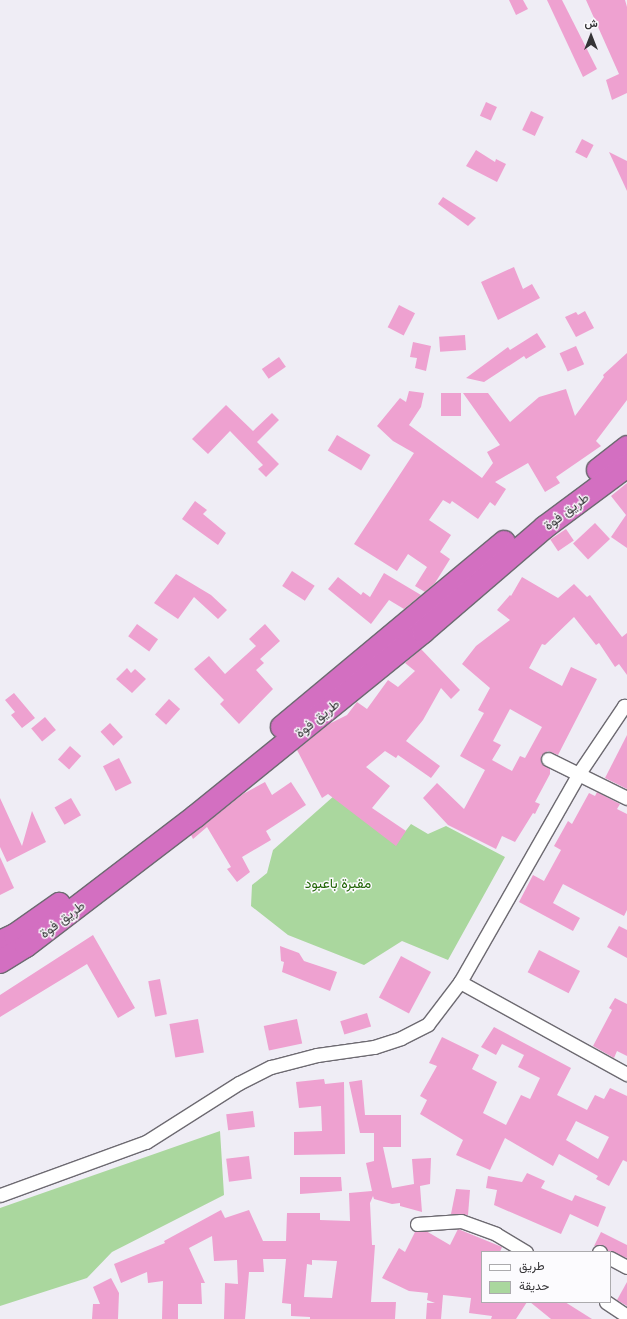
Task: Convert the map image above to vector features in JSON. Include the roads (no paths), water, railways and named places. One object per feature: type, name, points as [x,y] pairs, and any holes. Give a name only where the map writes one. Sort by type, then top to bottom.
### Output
[{"type":"highway","name":"طريق فوة","points":[[0,942],[15,935],[104,871],[182,811],[537,515],[627,447]]},
{"type":"highway","name":"طريق فوة","points":[[0,962],[26,946],[196,816],[423,632],[545,527],[627,466]]},
{"type":"street","points":[[0,1195],[146,1142],[239,1083],[271,1067],[317,1055],[374,1047],[401,1038],[428,1024],[460,982],[579,772],[624,706],[627,707]]},
{"type":"street","points":[[548,758],[579,772],[627,798]]},
{"type":"street","points":[[460,982],[627,1074]]},
{"type":"street","points":[[417,1224],[461,1221],[496,1234],[524,1251]]},
{"type":"street","points":[[611,1259],[627,1267]]},
{"type":"street","points":[[608,1303],[627,1316]]},
{"type":"park label","name":"مقبرة باعبود","points":[[338,883]]}]
